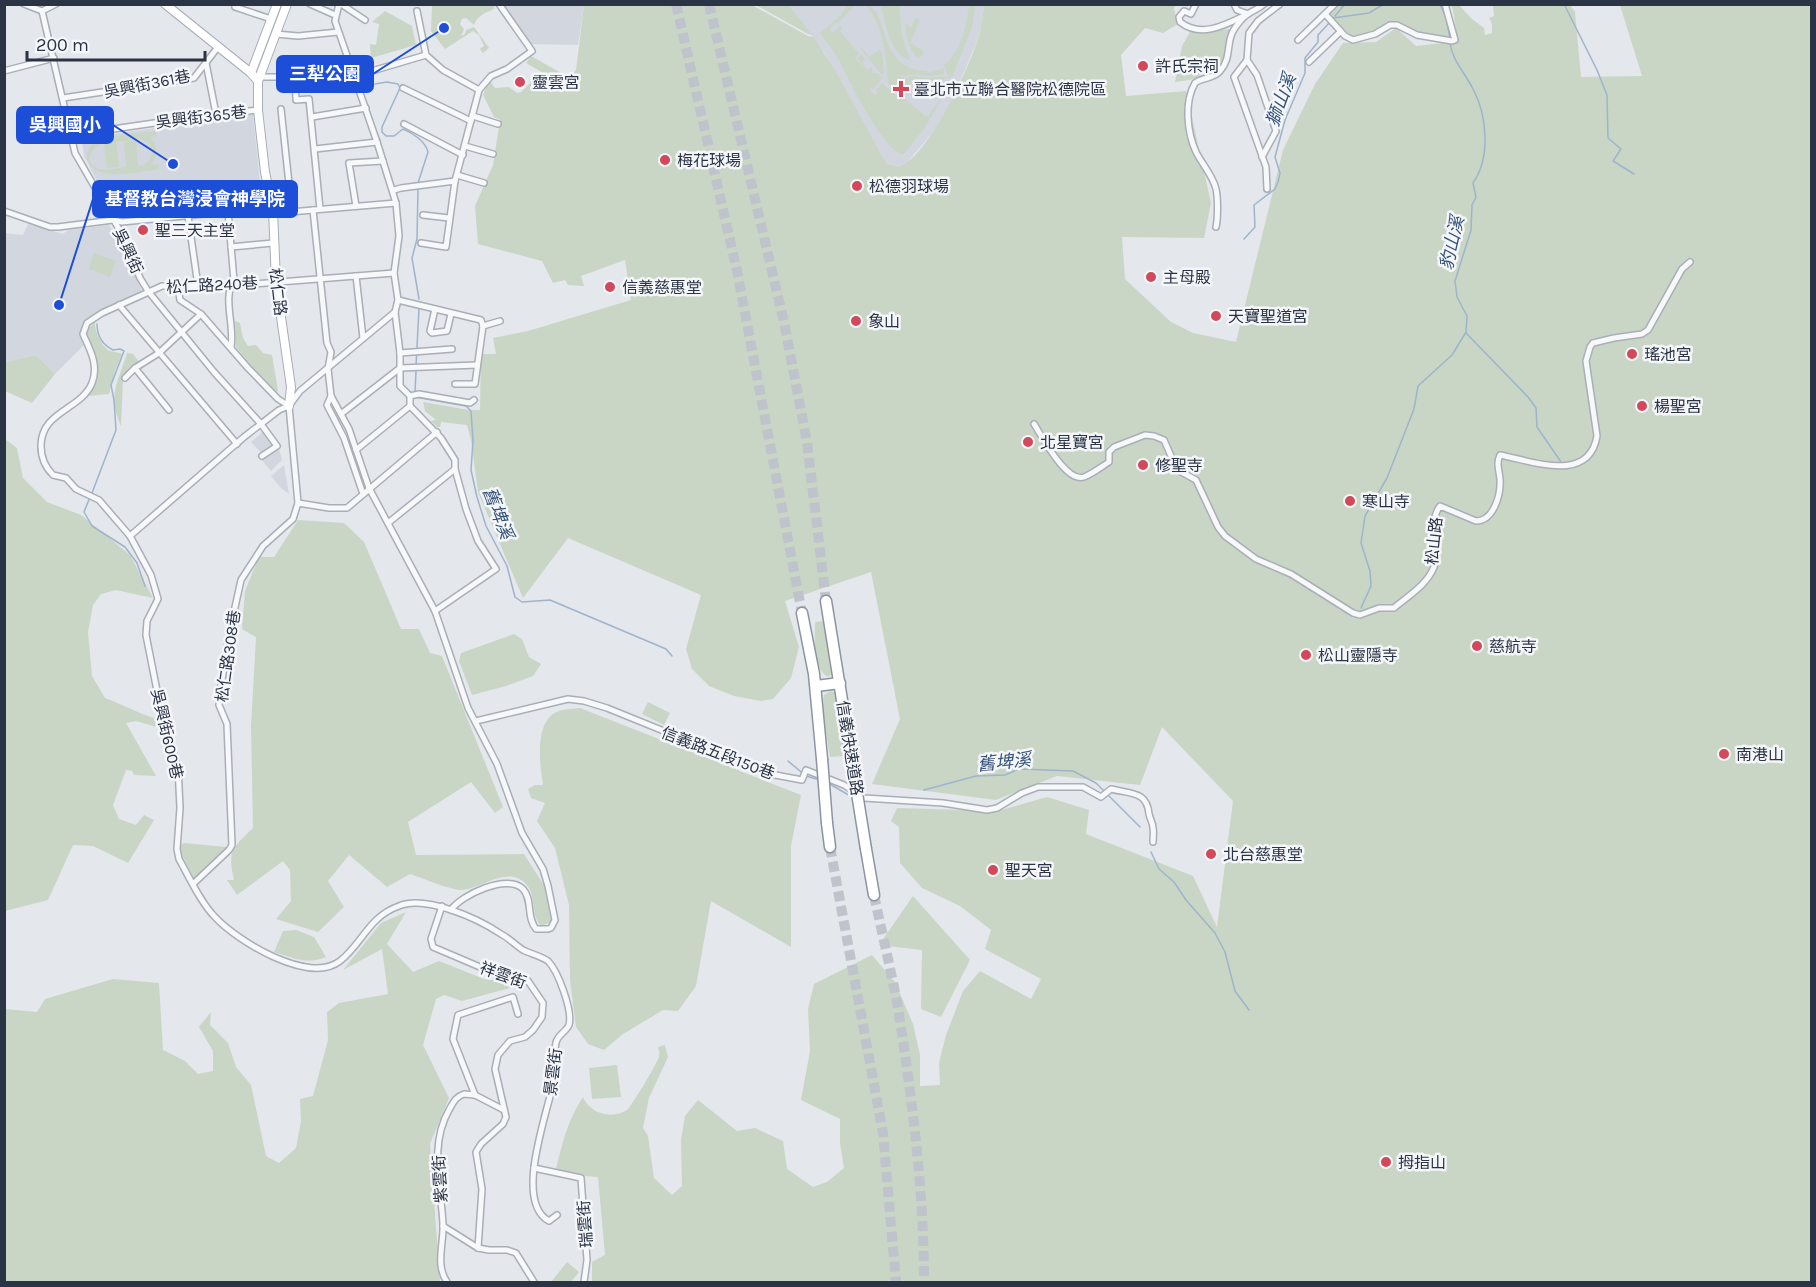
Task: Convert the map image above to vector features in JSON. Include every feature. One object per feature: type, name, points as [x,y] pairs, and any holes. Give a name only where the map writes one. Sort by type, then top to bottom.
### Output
[{"type":"highway","name":"信義快速道路","points":[[826,601],[874,895]]},
{"type":"highway","name":"信義快速道路","points":[[802,613],[816,686],[830,847]]},
{"type":"highway","points":[[816,686],[840,683]]},
{"type":"street","points":[[24,4],[42,12],[56,4]]},
{"type":"street","points":[[165,4],[256,77],[295,77],[352,69]]},
{"type":"street","name":"松仁路","points":[[277,4],[256,77],[265,172],[273,210],[276,282],[290,378],[289,406],[298,503]]},
{"type":"street","name":"松仁路","points":[[256,77],[276,34],[286,4]]},
{"type":"street","points":[[310,4],[335,15]]},
{"type":"street","points":[[365,20],[340,4],[335,15],[338,32],[394,190],[399,236],[394,273],[398,300],[395,312],[400,353],[400,386],[410,396],[410,406],[437,432],[455,460],[455,469],[466,509],[478,541],[496,569],[435,611]]},
{"type":"street","points":[[421,243],[446,247],[456,178],[479,90],[491,76],[507,69],[532,51],[499,4]]},
{"type":"street","points":[[1196,4],[1191,14],[1184,11],[1179,17],[1180,22],[1184,25],[1212,30],[1258,10],[1264,4]]},
{"type":"street","points":[[1216,227],[1217,192],[1213,180],[1195,149],[1188,115],[1188,101],[1195,83],[1219,74],[1225,65],[1229,55],[1231,34],[1248,14],[1250,4]]},
{"type":"street","points":[[1267,189],[1266,167],[1234,77],[1246,60],[1249,33],[1258,21],[1280,4]]},
{"type":"street","points":[[1298,40],[1335,4]]},
{"type":"street","points":[[1326,15],[1340,32],[1353,40],[1375,34],[1390,25],[1417,35],[1455,40],[1445,4]]},
{"type":"street","points":[[235,7],[271,19]]},
{"type":"street","points":[[1235,7],[1238,26]]},
{"type":"street","points":[[1235,7],[1248,14]]},
{"type":"street","points":[[417,11],[426,55],[443,70],[479,90]]},
{"type":"street","name":"吳興街","points":[[42,12],[75,153],[123,236],[140,278],[148,291],[277,446],[262,456]]},
{"type":"street","points":[[276,34],[298,36],[338,32]]},
{"type":"street","points":[[1309,62],[1340,32]]},
{"type":"street","name":"吳興街361巷","points":[[63,98],[194,78],[218,47]]},
{"type":"street","points":[[355,76],[426,55]]},
{"type":"street","points":[[4,72],[54,58]]},
{"type":"street","points":[[1246,60],[1257,75],[1276,131],[1262,157]]},
{"type":"street","points":[[206,63],[216,114]]},
{"type":"street","points":[[295,77],[296,100],[309,99],[320,209]]},
{"type":"street","points":[[403,88],[472,118],[498,124]]},
{"type":"street","points":[[312,117],[366,108]]},
{"type":"street","points":[[281,109],[292,212]]},
{"type":"street","name":"吳興街365巷","points":[[72,135],[258,110]]},
{"type":"street","points":[[404,124],[463,155]]},
{"type":"street","points":[[315,149],[377,142]]},
{"type":"street","points":[[465,146],[493,154]]},
{"type":"street","points":[[356,206],[349,163],[383,161]]},
{"type":"street","points":[[394,190],[456,178],[484,183]]},
{"type":"street","points":[[4,211],[58,227],[113,220],[122,222],[266,208],[278,213],[396,203]]},
{"type":"street","points":[[313,210],[319,280],[327,343],[331,352],[328,369],[331,396],[356,450],[369,489],[435,611],[468,708],[496,764],[522,832],[543,869],[549,886],[555,920],[548,929],[536,928],[530,918],[526,894],[521,887],[513,883],[501,883],[478,891],[456,902],[451,910]]},
{"type":"street","points":[[228,211],[234,281],[228,291],[233,335],[231,347]]},
{"type":"street","points":[[423,215],[449,218]]},
{"type":"street","points":[[188,216],[198,285]]},
{"type":"street","points":[[231,248],[273,243]]},
{"type":"street","name":"松山路","points":[[1034,424],[1060,464],[1069,474],[1077,478],[1084,477],[1109,462],[1109,452],[1114,447],[1145,435],[1164,440],[1171,456],[1172,467],[1196,480],[1218,527],[1225,536],[1256,560],[1291,574],[1353,613],[1360,615],[1379,608],[1394,608],[1420,587],[1434,566],[1436,511],[1440,506],[1476,521],[1481,521],[1489,515],[1499,490],[1500,478],[1497,467],[1500,455],[1563,467],[1578,463],[1588,456],[1595,445],[1597,436],[1586,361],[1590,347],[1593,343],[1642,334],[1648,330],[1682,269],[1690,262]]},
{"type":"street","name":"松仁路240巷","points":[[94,497],[76,489],[66,478],[53,475],[45,464],[41,444],[46,426],[60,411],[83,396],[92,383],[94,360],[84,334],[87,323],[118,305],[162,286],[230,286],[394,273]]},
{"type":"street","points":[[356,276],[363,338]]},
{"type":"street","points":[[178,287],[180,300],[201,314],[278,399],[289,406]]},
{"type":"street","points":[[398,300],[481,320],[483,326],[475,384],[455,384]]},
{"type":"street","points":[[118,305],[237,444]]},
{"type":"street","points":[[435,309],[430,331],[432,333],[447,331],[451,314]]},
{"type":"street","points":[[130,536],[261,424],[279,410],[289,406],[300,391],[395,312]]},
{"type":"street","points":[[125,378],[135,368],[159,353],[201,314]]},
{"type":"street","points":[[483,326],[500,321]]},
{"type":"street","points":[[400,353],[452,349]]},
{"type":"street","points":[[341,414],[400,368],[477,365]]},
{"type":"street","points":[[135,368],[169,410]]},
{"type":"street","points":[[410,396],[419,394],[470,403],[474,400]]},
{"type":"street","points":[[331,396],[327,405],[344,438],[363,494]]},
{"type":"street","points":[[356,450],[410,406]]},
{"type":"street","points":[[298,503],[329,508],[347,508],[437,432]]},
{"type":"street","points":[[388,523],[455,469]]},
{"type":"street","name":"吳興街600巷","points":[[94,497],[130,536],[151,575],[158,599],[147,621],[146,635],[164,726],[178,767],[180,808],[178,859],[214,917],[246,941],[290,964],[321,968],[339,962],[378,916],[396,906],[415,902],[442,906]]},
{"type":"street","name":"松仁路308巷","points":[[194,884],[232,845],[227,724],[219,705],[228,637],[241,580],[263,546],[293,519],[298,503]]},
{"type":"street","name":"信義路五段150巷","points":[[476,721],[574,699],[607,708],[770,774],[802,780],[806,770],[835,780],[864,798],[943,803],[987,810],[998,808],[1022,793],[1038,787],[1083,787],[1103,796],[1111,789],[1139,795],[1146,800],[1150,808],[1154,842]]},
{"type":"street","name":"景雲街","points":[[442,906],[501,934],[523,950],[547,961],[560,982],[568,1004],[568,1025],[556,1042],[555,1075],[532,1179],[534,1199],[542,1217],[549,1221],[557,1215]]},
{"type":"street","name":"祥雲街","points":[[442,906],[431,939],[433,947],[494,973],[528,981],[543,1003],[542,1017],[533,1030],[525,1037],[510,1041],[498,1055],[495,1069],[505,1111]]},
{"type":"street","points":[[478,1248],[482,1189],[476,1152],[481,1144],[503,1124],[506,1117],[505,1111],[475,1095],[453,1039],[458,1015],[513,997],[518,1014]]},
{"type":"street","name":"紫雲街","points":[[447,1282],[442,1276],[440,1257],[443,1226],[438,1170],[439,1133],[444,1118],[457,1097],[464,1094],[475,1095]]},
{"type":"street","name":"瑞雲街","points":[[534,1168],[581,1178],[587,1260],[584,1282]]},
{"type":"street","points":[[443,1226],[478,1248],[507,1250],[516,1253],[534,1282]]},
{"type":"shaded area","points":[[503,5],[584,5],[578,45],[531,44]]},
{"type":"shaded area","name":"臺北市立聯合醫院松德院區","points":[[789,5],[984,5],[977,41],[952,100],[934,131],[904,166],[892,166],[884,161],[824,52]]},
{"type":"shaded area","points":[[253,114],[262,203],[191,212],[116,217],[84,156],[82,142],[84,138]]},
{"type":"shaded area","points":[[28,224],[63,234],[68,230],[109,225],[142,291],[85,320],[81,334],[84,345],[55,374],[36,355],[5,362],[5,233],[23,235]]},
{"type":"shaded area","points":[[267,428],[276,439],[282,460],[271,471],[262,460],[265,457],[251,442]]},
{"type":"shaded area","points":[[284,465],[289,494],[271,476]]},
{"type":"green space","points":[[432,5],[492,5],[495,8],[480,16],[474,25],[466,18],[462,19],[460,24],[464,29],[461,36],[466,30],[474,27],[489,48],[483,53],[480,49],[484,46],[479,35],[473,31],[445,49],[431,31]]},
{"type":"green space","points":[[584,5],[752,5],[808,36],[814,37],[839,77],[884,160],[898,167],[910,160],[922,147],[947,108],[975,46],[980,32],[984,5],[1175,5],[1178,24],[1163,33],[1145,28],[1121,55],[1126,96],[1186,91],[1211,203],[1204,238],[1122,237],[1125,279],[1171,322],[1193,333],[1236,342],[1283,150],[1315,84],[1343,43],[1376,42],[1396,28],[1416,46],[1451,42],[1457,37],[1451,5],[1459,5],[1484,28],[1485,35],[1492,33],[1489,18],[1494,16],[1493,5],[1570,5],[1575,12],[1581,77],[1642,76],[1620,5],[1811,5],[1811,1282],[592,1282],[592,1262],[605,1255],[598,1177],[556,1169],[563,1141],[573,1114],[583,1097],[590,1107],[602,1113],[615,1114],[627,1110],[658,1060],[658,1047],[665,1045],[668,1057],[649,1098],[643,1128],[648,1136],[654,1178],[672,1195],[682,1186],[681,1140],[685,1116],[698,1100],[737,1131],[755,1128],[783,1141],[787,1169],[813,1187],[827,1182],[844,1168],[840,1143],[840,1119],[801,1100],[810,1051],[808,1009],[814,984],[872,955],[895,982],[913,1024],[920,1055],[920,1086],[940,1085],[939,1063],[946,1035],[963,991],[980,971],[1031,999],[1041,979],[985,949],[991,930],[960,906],[922,888],[900,863],[899,827],[891,821],[897,808],[998,811],[1047,797],[1089,810],[1086,834],[1193,876],[1217,927],[1233,801],[1162,727],[1140,785],[1057,776],[996,800],[872,784],[900,719],[871,572],[785,601],[799,647],[791,678],[773,699],[761,701],[734,696],[709,686],[692,669],[686,649],[701,595],[568,538],[523,598],[478,492],[467,425],[441,422],[440,427],[437,427],[431,421],[436,420],[425,411],[423,402],[480,410],[481,354],[496,354],[493,338],[528,331],[631,300],[625,260],[581,276],[584,286],[568,285],[565,280],[553,283],[542,261],[478,244],[475,206],[493,165],[500,120],[494,117],[483,95],[489,80],[495,88],[509,87],[517,93],[521,92],[534,79],[547,75],[526,63],[531,56],[570,78],[576,70]]},
{"type":"green space","points":[[756,5],[789,5],[812,35],[808,34]]},
{"type":"green space","points":[[847,5],[855,5],[839,22],[833,24],[830,30],[832,33],[840,26],[842,29],[840,31],[859,54],[855,58],[871,74],[857,58],[861,54],[866,60],[862,61],[867,69],[872,67],[872,73],[878,73],[882,78],[870,91],[876,95],[878,92],[876,90],[882,83],[899,98],[902,96],[925,116],[928,116],[948,87],[926,126],[903,155],[886,141],[877,129],[837,56],[820,33],[841,15]]},
{"type":"green space","points":[[866,5],[878,16],[891,50],[899,61],[910,68],[928,73],[944,68],[944,74],[897,75],[904,80],[912,76],[927,78],[952,76],[947,74],[945,67],[943,66],[955,54],[959,46],[969,5],[975,5],[972,27],[952,77],[931,82],[911,80],[910,87],[906,91],[898,85],[895,88],[888,83],[885,52],[880,32],[877,22]]},
{"type":"green space","points":[[881,5],[899,5],[902,37],[910,60],[903,57],[893,45]]},
{"type":"green space","points":[[1340,5],[1441,5],[1448,20],[1451,36],[1426,37],[1396,22],[1386,22],[1371,33],[1351,36],[1330,14]]},
{"type":"green space","points":[[385,11],[412,26],[416,45],[371,58],[370,44],[376,45],[379,24],[372,22]]},
{"type":"green space","points":[[915,18],[920,20],[910,43],[924,51],[918,58],[910,46],[905,23],[911,28]]},
{"type":"green space","points":[[1230,29],[1226,54],[1220,67],[1202,77],[1175,82],[1182,46],[1191,30],[1204,32]]},
{"type":"green space","points":[[860,48],[869,57],[879,50],[882,53],[884,72],[882,75]]},
{"type":"green space","points":[[156,131],[156,136],[150,137],[155,143],[156,150],[151,165],[159,164],[159,169],[120,174],[100,172],[93,168],[88,161],[87,154],[92,144],[89,144],[88,139]],"holes":[[[142,139],[149,143],[152,151],[151,158],[142,165],[138,166],[136,141],[124,142],[126,167],[99,169],[90,161],[93,150],[104,143],[107,168],[119,167],[116,142]]]},
{"type":"green space","points":[[94,253],[116,261],[110,277],[89,269]]},
{"type":"green space","points":[[235,321],[240,323],[243,338],[248,346],[256,345],[263,353],[272,355],[278,391],[273,393],[236,347]]},
{"type":"green space","points":[[95,322],[97,333],[105,348],[122,354],[109,394],[87,396],[93,387],[97,371],[86,331]]},
{"type":"green space","points":[[127,353],[133,354],[139,362],[123,378],[121,426],[114,397]]},
{"type":"green space","points":[[36,355],[55,374],[32,403],[5,391],[5,362]]},
{"type":"green space","points":[[5,439],[17,448],[23,478],[47,502],[81,515],[130,555],[153,598],[116,590],[101,594],[93,605],[88,632],[92,676],[105,698],[161,720],[160,728],[136,721],[126,723],[156,776],[134,775],[132,771],[126,770],[113,805],[119,819],[136,825],[144,815],[154,820],[128,863],[93,846],[73,845],[48,900],[5,911]]},
{"type":"green space","points":[[298,520],[344,523],[364,542],[401,629],[419,629],[430,653],[442,656],[503,807],[495,813],[471,782],[408,822],[416,855],[524,854],[547,890],[553,921],[541,926],[529,889],[518,879],[502,877],[460,890],[410,874],[387,887],[349,855],[328,881],[344,907],[318,932],[276,919],[291,901],[290,870],[283,861],[237,895],[227,880],[234,880],[231,862],[233,850],[253,828],[251,726],[256,637],[242,629],[245,591],[259,557],[274,557]]},
{"type":"green space","points":[[826,621],[833,667],[832,674],[828,677],[819,667],[815,644],[815,622]]},
{"type":"green space","points":[[514,634],[522,639],[529,657],[541,664],[533,676],[472,695],[459,661],[461,653]]},
{"type":"green space","points":[[830,691],[835,692],[839,700],[845,756],[830,757],[823,700],[824,695]]},
{"type":"green space","points":[[648,702],[670,713],[664,725],[642,714]]},
{"type":"green space","points":[[580,708],[801,795],[791,846],[791,947],[711,901],[696,986],[678,1011],[663,1010],[623,1034],[604,1050],[588,1044],[576,1027],[570,980],[569,905],[555,848],[537,821],[545,803],[531,798],[528,789],[535,785],[543,785],[540,746],[541,735],[549,718],[559,711]]},
{"type":"green space","points":[[184,843],[226,847],[226,850],[195,881],[182,855],[180,845]]},
{"type":"green space","points":[[913,896],[970,960],[941,1017],[921,1009],[922,950],[879,945]]},
{"type":"green space","points":[[406,912],[387,944],[413,972],[439,961],[484,979],[525,984],[462,1001],[444,995],[436,999],[423,1045],[449,1098],[430,1144],[440,1282],[5,1282],[5,1009],[37,1012],[45,999],[113,979],[159,983],[163,1050],[185,1061],[198,1074],[213,1071],[213,1051],[199,1027],[211,1012],[210,1025],[228,1043],[236,1067],[251,1085],[266,1156],[279,1163],[296,1148],[301,1121],[300,1099],[313,1096],[328,1040],[327,1012],[339,1003],[388,994],[382,949],[343,970],[381,923]]},
{"type":"green space","points":[[296,930],[314,937],[326,957],[306,961],[274,952],[283,931]]},
{"type":"green space","points":[[617,1065],[621,1097],[592,1099],[589,1068]]},
{"type":"green space","points":[[567,1262],[579,1272],[571,1282],[551,1282]]},
{"type":"waterway","points":[[1335,16],[1345,4]]},
{"type":"waterway","name":"獅山溪","points":[[1333,18],[1369,13],[1384,4]]},
{"type":"waterway","name":"豹山溪","points":[[1440,4],[1446,18],[1450,38]]},
{"type":"waterway","points":[[1564,4],[1607,95],[1608,138],[1621,149],[1613,161],[1634,174]]},
{"type":"waterway","name":"獅山溪","points":[[1244,239],[1255,227],[1254,205],[1275,189],[1278,182],[1280,173],[1275,157],[1285,120],[1305,73],[1305,58],[1318,42],[1318,35],[1330,22]]},
{"type":"waterway","name":"豹山溪","points":[[1361,608],[1371,586],[1370,571],[1361,543],[1365,516],[1387,478],[1414,409],[1418,386],[1452,355],[1466,332],[1467,316],[1457,297],[1455,281],[1471,230],[1472,205],[1476,197],[1473,183],[1483,161],[1485,136],[1478,99],[1456,61],[1450,43]]},
{"type":"waterway","name":"舊埤溪","points":[[375,84],[387,82],[398,84],[400,88],[382,127],[382,132],[386,136],[394,136],[403,129],[418,138],[427,148],[428,152],[418,183]]},
{"type":"waterway","name":"舊埤溪","points":[[418,188],[417,239],[412,258],[419,299]]},
{"type":"waterway","name":"舊埤溪","points":[[416,366],[419,308]]},
{"type":"waterway","points":[[92,493],[116,430],[111,385],[124,351],[113,350],[106,346],[99,336],[97,324]]},
{"type":"waterway","points":[[1466,333],[1528,397],[1536,408],[1537,427],[1561,462]]},
{"type":"waterway","name":"舊埤溪","points":[[415,393],[416,371]]},
{"type":"waterway","name":"舊埤溪","points":[[415,397],[466,406],[471,411],[473,441],[471,470],[477,497],[486,526],[507,566],[515,597],[522,602],[550,600],[666,649],[672,656]]},
{"type":"waterway","points":[[90,497],[84,512],[92,526],[125,547],[137,563],[145,586]]},
{"type":"waterway","name":"舊埤溪","points":[[788,761],[806,776],[820,780]]},
{"type":"waterway","name":"舊埤溪","points":[[924,790],[976,776],[1005,775],[1019,769],[1073,771],[1096,783],[1140,827]]},
{"type":"waterway","name":"舊埤溪","points":[[828,783],[852,797]]},
{"type":"waterway","name":"舊埤溪","points":[[1151,852],[1159,869],[1174,882],[1186,900],[1215,933],[1225,952],[1235,991],[1249,1010]]},
{"type":"tunnel","points":[[676,4],[737,271],[802,613]]},
{"type":"tunnel","points":[[709,4],[784,322],[807,442],[826,601]]},
{"type":"tunnel","points":[[830,847],[883,1133],[896,1282]]},
{"type":"tunnel","points":[[874,895],[898,1008],[908,1076],[919,1179],[924,1282]]},
{"type":"place","name":"三犁公園","points":[[444,28]]},
{"type":"place","name":"許氏宗祠","points":[[1143,66]]},
{"type":"place","name":"靈雲宮","points":[[520,82]]},
{"type":"place","name":"臺北市立聯合醫院松德院區","points":[[901,89]]},
{"type":"place","name":"梅花球場","points":[[665,160]]},
{"type":"place","name":"吳興國小","points":[[173,164]]},
{"type":"place","name":"松德羽球場","points":[[857,186]]},
{"type":"place","name":"聖三天主堂","points":[[143,230]]},
{"type":"place","name":"主母殿","points":[[1151,277]]},
{"type":"place","name":"信義慈惠堂","points":[[610,287]]},
{"type":"place","name":"基督教台灣浸會神學院","points":[[59,305]]},
{"type":"place","name":"天寶聖道宮","points":[[1216,316]]},
{"type":"place","name":"象山","points":[[856,321]]},
{"type":"place","name":"瑤池宮","points":[[1632,354]]},
{"type":"place","name":"楊聖宮","points":[[1642,406]]},
{"type":"place","name":"北星寶宮","points":[[1028,442]]},
{"type":"place","name":"修聖寺","points":[[1143,465]]},
{"type":"place","name":"寒山寺","points":[[1350,501]]},
{"type":"place","name":"慈航寺","points":[[1477,646]]},
{"type":"place","name":"松山靈隱寺","points":[[1306,655]]},
{"type":"place","name":"南港山","points":[[1724,754]]},
{"type":"place","name":"北台慈惠堂","points":[[1211,854]]},
{"type":"place","name":"聖天宮","points":[[993,870]]},
{"type":"place","name":"拇指山","points":[[1386,1162]]}]
